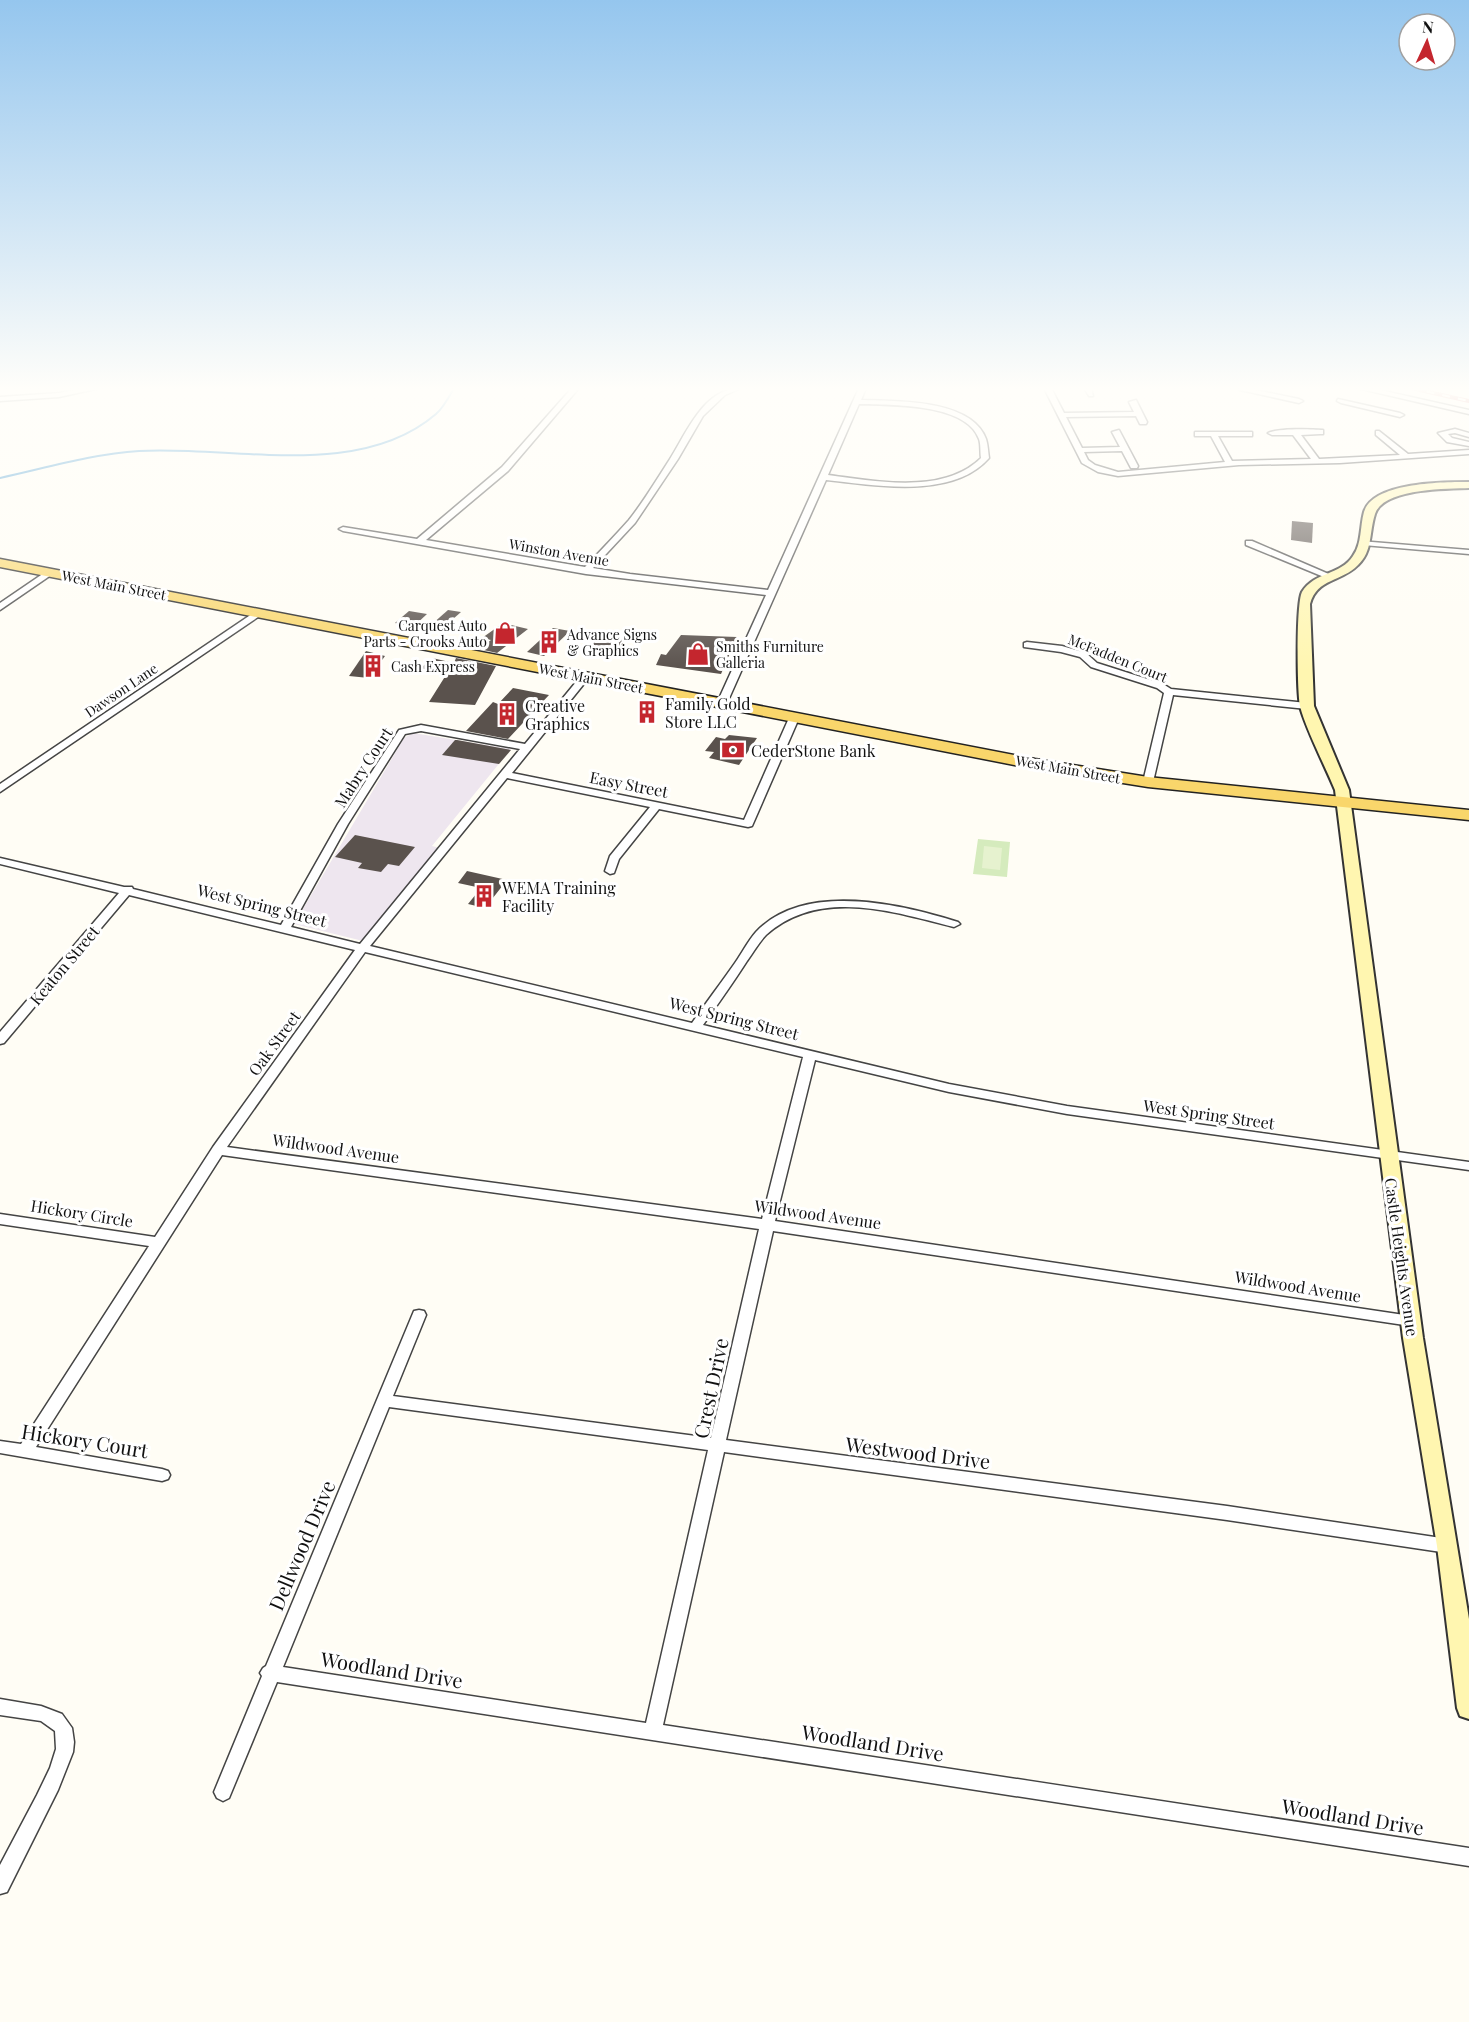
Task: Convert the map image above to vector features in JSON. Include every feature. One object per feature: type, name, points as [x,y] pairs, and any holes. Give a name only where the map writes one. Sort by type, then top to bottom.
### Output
[{"type":"main road","name":"West Main Street","points":[[0,563],[1035,764],[1148,782],[1343,804],[1469,815]]},
{"type":"street","points":[[420,541],[489,482]]},
{"type":"street","points":[[586,571],[632,521],[658,482]]},
{"type":"street","points":[[722,703],[821,482]]},
{"type":"street","points":[[899,482],[931,482]]},
{"type":"street","points":[[1307,706],[1305,595],[1311,585],[1351,564],[1359,557],[1370,510],[1382,500],[1412,489],[1469,485]]},
{"type":"street","name":"Winston Avenue","points":[[343,529],[586,571],[686,585],[771,593]]},
{"type":"street","points":[[1249,543],[1327,575]]},
{"type":"street","points":[[1363,543],[1469,552]]},
{"type":"street","points":[[0,607],[50,573]]},
{"type":"street","name":"Dawson Lane","points":[[0,789],[258,613]]},
{"type":"street","name":"McFadden Court","points":[[1027,645],[1062,649],[1083,655],[1094,665],[1160,686],[1168,692],[1307,706]]},
{"type":"street","name":"Oak Street","points":[[24,1452],[218,1150],[363,947],[584,678]]},
{"type":"street","points":[[1148,782],[1168,692]]},
{"type":"street","name":"Castle Heights Avenue","points":[[1307,706],[1342,790],[1411,1321],[1463,1623],[1469,1708]]},
{"type":"street","name":"Easy Street","points":[[504,774],[748,824],[794,718]]},
{"type":"street","name":"Mabry Court","points":[[285,928],[343,824],[402,732],[421,728],[526,747]]},
{"type":"street","points":[[610,871],[614,858],[657,805]]},
{"type":"street","name":"West Spring Street","points":[[0,861],[810,1054],[1017,1101],[1469,1166]]},
{"type":"street","name":"Keaton Street","points":[[0,1040],[128,890]]},
{"type":"street","points":[[696,1026],[751,946],[771,925],[789,916],[823,906],[860,904],[905,910],[954,924]]},
{"type":"street","name":"Crest Drive","points":[[653,1731],[719,1447],[767,1224],[810,1054]]},
{"type":"street","name":"Wildwood Avenue","points":[[218,1150],[767,1224],[1411,1321]]},
{"type":"street","name":"Hickory Circle","points":[[0,1219],[159,1243]]},
{"type":"street","name":"Dellwood Drive","points":[[223,1792],[269,1673],[419,1315]]},
{"type":"street","name":"Westwood Drive","points":[[384,1401],[1227,1513],[1448,1546]]},
{"type":"street","name":"Hickory Court","points":[[0,1448],[162,1475]]},
{"type":"street","name":"Woodland Drive","points":[[269,1673],[1469,1857]]},
{"type":"street","points":[[0,1707],[49,1716],[61,1725],[65,1736],[64,1750],[56,1773],[0,1885]]},
{"type":"shaded area","points":[[413,733],[511,749],[432,846],[440,848],[363,941],[294,924],[404,738]]},
{"type":"green space","points":[[978,839],[1010,842],[1007,877],[973,874]]},
{"type":"green space","points":[[984,846],[1002,848],[1000,870],[982,868]]},
{"type":"building","points":[[1292,521],[1313,523],[1312,543],[1291,540]]},
{"type":"building","points":[[448,610],[461,612],[444,627],[431,625]]},
{"type":"building","points":[[409,611],[427,614],[413,627],[395,623]]},
{"type":"building","name":"Carquest Auto Parts - Crooks Auto","points":[[503,623],[528,629],[497,653],[479,649],[491,640],[482,638]]},
{"type":"building","name":"Advance Signs & Graphics","points":[[553,628],[570,631],[544,656],[527,652]]},
{"type":"building","points":[[604,631],[630,636],[616,650],[605,648],[599,655],[584,652]]},
{"type":"building","name":"Smiths Furniture Galleria","points":[[681,635],[737,637],[721,674],[656,665],[661,654],[666,655]]},
{"type":"building","points":[[366,651],[385,656],[369,678],[349,676]]},
{"type":"building","points":[[432,658],[454,663],[456,658],[496,666],[475,705],[429,702],[446,675],[421,668]]},
{"type":"building","points":[[513,688],[549,695],[508,739],[466,731],[493,702],[498,704]]},
{"type":"building","name":"CederStone Bank","points":[[729,735],[757,738],[739,765],[709,758],[714,752],[705,751],[716,737],[725,739]]},
{"type":"building","points":[[455,740],[511,750],[499,764],[442,755]]},
{"type":"building","points":[[355,835],[415,847],[399,866],[388,864],[381,872],[358,868],[362,863],[335,857]]},
{"type":"building","name":"WEMA Training Facility","points":[[467,871],[507,880],[485,908],[468,904],[481,888],[458,883]]},
{"type":"place","name":"Carquest Auto Parts - Crooks Auto","points":[[505,633]]},
{"type":"place","name":"Advance Signs & Graphics","points":[[549,642]]},
{"type":"place","name":"Smiths Furniture Galleria","points":[[698,654]]},
{"type":"place","name":"Cash Express","points":[[373,666]]},
{"type":"place","name":"Family Gold Store LLC","points":[[647,712]]},
{"type":"place","name":"Creative Graphics","points":[[507,714]]},
{"type":"place","name":"CederStone Bank","points":[[733,750]]},
{"type":"place","name":"WEMA Training Facility","points":[[484,896]]}]
